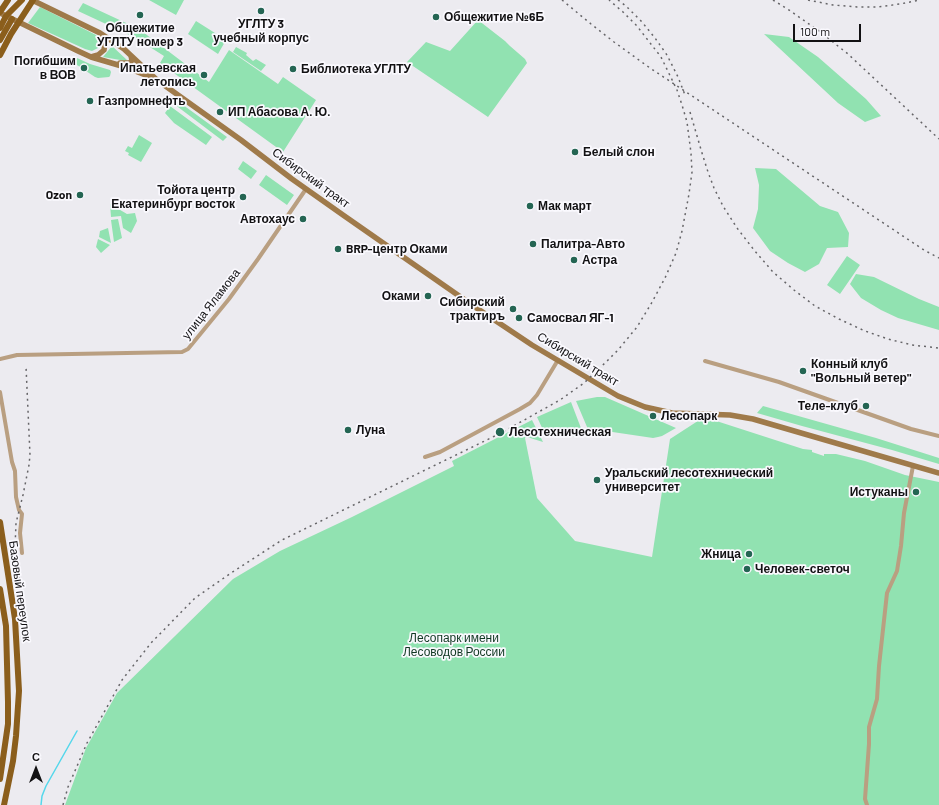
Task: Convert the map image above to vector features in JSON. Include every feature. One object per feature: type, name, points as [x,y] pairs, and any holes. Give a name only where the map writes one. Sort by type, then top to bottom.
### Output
[{"type":"main road","points":[[0,13],[8,0]]},
{"type":"main road","points":[[0,28],[22,0]]},
{"type":"main road","points":[[0,55],[32,0]]},
{"type":"main road","name":"Сибирский тракт","points":[[32,0],[100,33],[124,49],[157,80],[241,140],[292,179],[532,345],[618,396],[645,407],[672,413],[730,414],[747,418],[939,474]]},
{"type":"main road","name":"Сибирский тракт","points":[[0,13],[78,51],[157,80]]},
{"type":"main road","points":[[0,40],[9,18]]},
{"type":"main road","points":[[91,56],[98,55],[104,50],[106,43],[100,33]]},
{"type":"main road","points":[[114,63],[125,64],[132,60],[132,56]]},
{"type":"main road","name":"Базовый переулок","points":[[0,522],[15,620],[18,691],[17,729],[13,761],[4,805]]},
{"type":"main road","name":"Базовый переулок","points":[[0,588],[6,626],[8,695],[8,724],[0,779]]},
{"type":"street","name":"улица Яламова","points":[[0,359],[17,355],[182,352],[188,350],[230,299],[306,188]]},
{"type":"street","points":[[425,457],[440,452],[530,403],[537,395],[558,360]]},
{"type":"street","points":[[705,361],[779,382],[910,430],[939,436]]},
{"type":"street","points":[[0,392],[12,462],[15,471],[16,497],[19,510],[22,514],[20,532],[22,553]]},
{"type":"street","points":[[867,805],[865,799],[869,727],[877,699],[887,593],[897,571],[904,513],[913,466]]},
{"type":"green space","points":[[149,0],[184,0],[176,15]]},
{"type":"green space","points":[[83,3],[139,29],[209,82],[229,50],[278,84],[283,77],[316,100],[283,152],[160,63],[164,56],[134,37],[78,11]]},
{"type":"green space","points":[[40,7],[98,36],[100,42],[98,48],[92,51],[85,49],[28,23]]},
{"type":"green space","points":[[478,20],[505,41],[525,59],[527,63],[488,117],[407,62],[426,42],[450,51]]},
{"type":"green space","points":[[196,21],[226,40],[218,54],[188,34]]},
{"type":"green space","points":[[764,34],[789,37],[818,57],[866,99],[881,116],[865,122],[838,103]]},
{"type":"green space","points":[[112,46],[127,60],[126,61],[103,57]]},
{"type":"green space","points":[[236,47],[247,53],[246,55],[253,61],[256,59],[266,65],[261,71],[233,52]]},
{"type":"green space","points":[[77,58],[110,70],[110,76],[95,77],[74,63]]},
{"type":"green space","points":[[176,100],[227,137],[223,141],[174,104]]},
{"type":"green space","points":[[170,106],[212,137],[206,145],[174,123],[165,113]]},
{"type":"green space","points":[[139,135],[152,143],[141,162],[128,155],[129,153],[125,151],[128,146],[132,148]]},
{"type":"green space","points":[[243,161],[257,171],[251,179],[238,169]]},
{"type":"green space","points":[[755,168],[776,169],[820,206],[838,212],[849,233],[848,247],[827,248],[819,264],[805,272],[770,251],[753,228],[758,209],[759,185]]},
{"type":"green space","points":[[266,175],[294,195],[287,205],[259,185]]},
{"type":"green space","points":[[110,204],[127,214],[135,213],[137,221],[131,233],[123,228],[121,216],[111,217]]},
{"type":"green space","points":[[118,219],[122,238],[114,242],[111,220]]},
{"type":"green space","points":[[108,228],[111,243],[99,237],[100,231]]},
{"type":"green space","points":[[98,239],[110,245],[101,253],[96,247]]},
{"type":"green space","points":[[847,256],[860,265],[840,294],[827,285]]},
{"type":"green space","points":[[856,274],[874,277],[939,307],[939,330],[898,318],[861,298],[850,284]]},
{"type":"green space","points":[[605,397],[676,428],[662,436],[653,438],[599,430],[590,434],[576,401]]},
{"type":"green space","points":[[571,402],[584,436],[580,437],[544,432],[537,417]]},
{"type":"green space","points":[[763,406],[876,438],[939,458],[939,464],[757,413]]},
{"type":"green space","name":"Лесопарк имени Лесоводов России","points":[[704,417],[803,449],[812,450],[812,452],[824,456],[824,454],[836,454],[865,461],[905,475],[939,482],[939,805],[65,805],[86,748],[117,693],[233,579],[280,551],[454,466],[452,461],[532,420],[543,442],[527,437],[525,438],[537,498],[575,541],[652,557],[670,439]]},
{"type":"waterway","points":[[41,805],[42,796],[46,786],[77,731]]},
{"type":"railway","points":[[562,0],[614,42],[650,68],[924,250],[939,258]]},
{"type":"railway","points":[[63,805],[68,787],[87,743],[122,680],[151,643],[195,598],[282,540],[501,433],[560,400],[584,383],[618,350],[637,327],[665,278],[676,253],[689,194],[692,172],[691,153],[687,122],[682,105],[677,90],[661,57],[637,26],[609,0]]},
{"type":"railway","points":[[618,0],[642,22],[667,55],[685,95]]},
{"type":"railway","points":[[773,0],[819,31],[848,54],[939,139]]},
{"type":"railway","points":[[808,0],[833,5],[857,7],[877,7],[920,0]]},
{"type":"railway","points":[[690,112],[708,172],[723,206],[737,228],[773,272],[815,306],[865,331],[912,345],[939,348]]},
{"type":"railway","points":[[19,579],[15,548],[16,523],[23,495],[30,455],[26,366]]},
{"type":"place","name":"УГЛТУ 3 учебный корпус","points":[[261,11]]},
{"type":"place","name":"Общежитие УГЛТУ номер 3","points":[[140,15]]},
{"type":"place","name":"Общежитие №6Б","points":[[436,17]]},
{"type":"place","name":"Погибшим в ВОВ","points":[[84,68]]},
{"type":"place","name":"Библиотека УГЛТУ","points":[[293,69]]},
{"type":"place","name":"Ипатьевская летопись","points":[[204,75]]},
{"type":"place","name":"Газпромнефть","points":[[90,101]]},
{"type":"place","name":"ИП Абасова А. Ю.","points":[[220,112]]},
{"type":"place","name":"Белый слон","points":[[575,152]]},
{"type":"place","name":"Ozon","points":[[80,195]]},
{"type":"place","name":"Тойота центр Екатеринбург восток","points":[[243,197]]},
{"type":"place","name":"Мак март","points":[[530,206]]},
{"type":"place","name":"Автохаус","points":[[303,219]]},
{"type":"place","name":"Палитра-Авто","points":[[533,244]]},
{"type":"place","name":"BRP-центр Оками","points":[[338,249]]},
{"type":"place","name":"Астра","points":[[574,260]]},
{"type":"place","name":"Оками","points":[[428,296]]},
{"type":"place","name":"Сибирский трактиръ","points":[[513,309]]},
{"type":"place","name":"Самосвал ЯГ-1","points":[[519,318]]},
{"type":"place","name":"Конный клуб \"Вольный ветер\"","points":[[803,371]]},
{"type":"place","name":"Теле-клуб","points":[[866,406]]},
{"type":"place","name":"Лесопарк","points":[[653,416]]},
{"type":"place","name":"Луна","points":[[348,430]]},
{"type":"place","name":"Лесотехническая","points":[[500,432]]},
{"type":"place","name":"Уральский лесотехнический университет","points":[[597,480]]},
{"type":"place","name":"Истуканы","points":[[916,492]]},
{"type":"place","name":"Жница","points":[[749,554]]},
{"type":"place","name":"Человек-светоч","points":[[747,569]]}]
